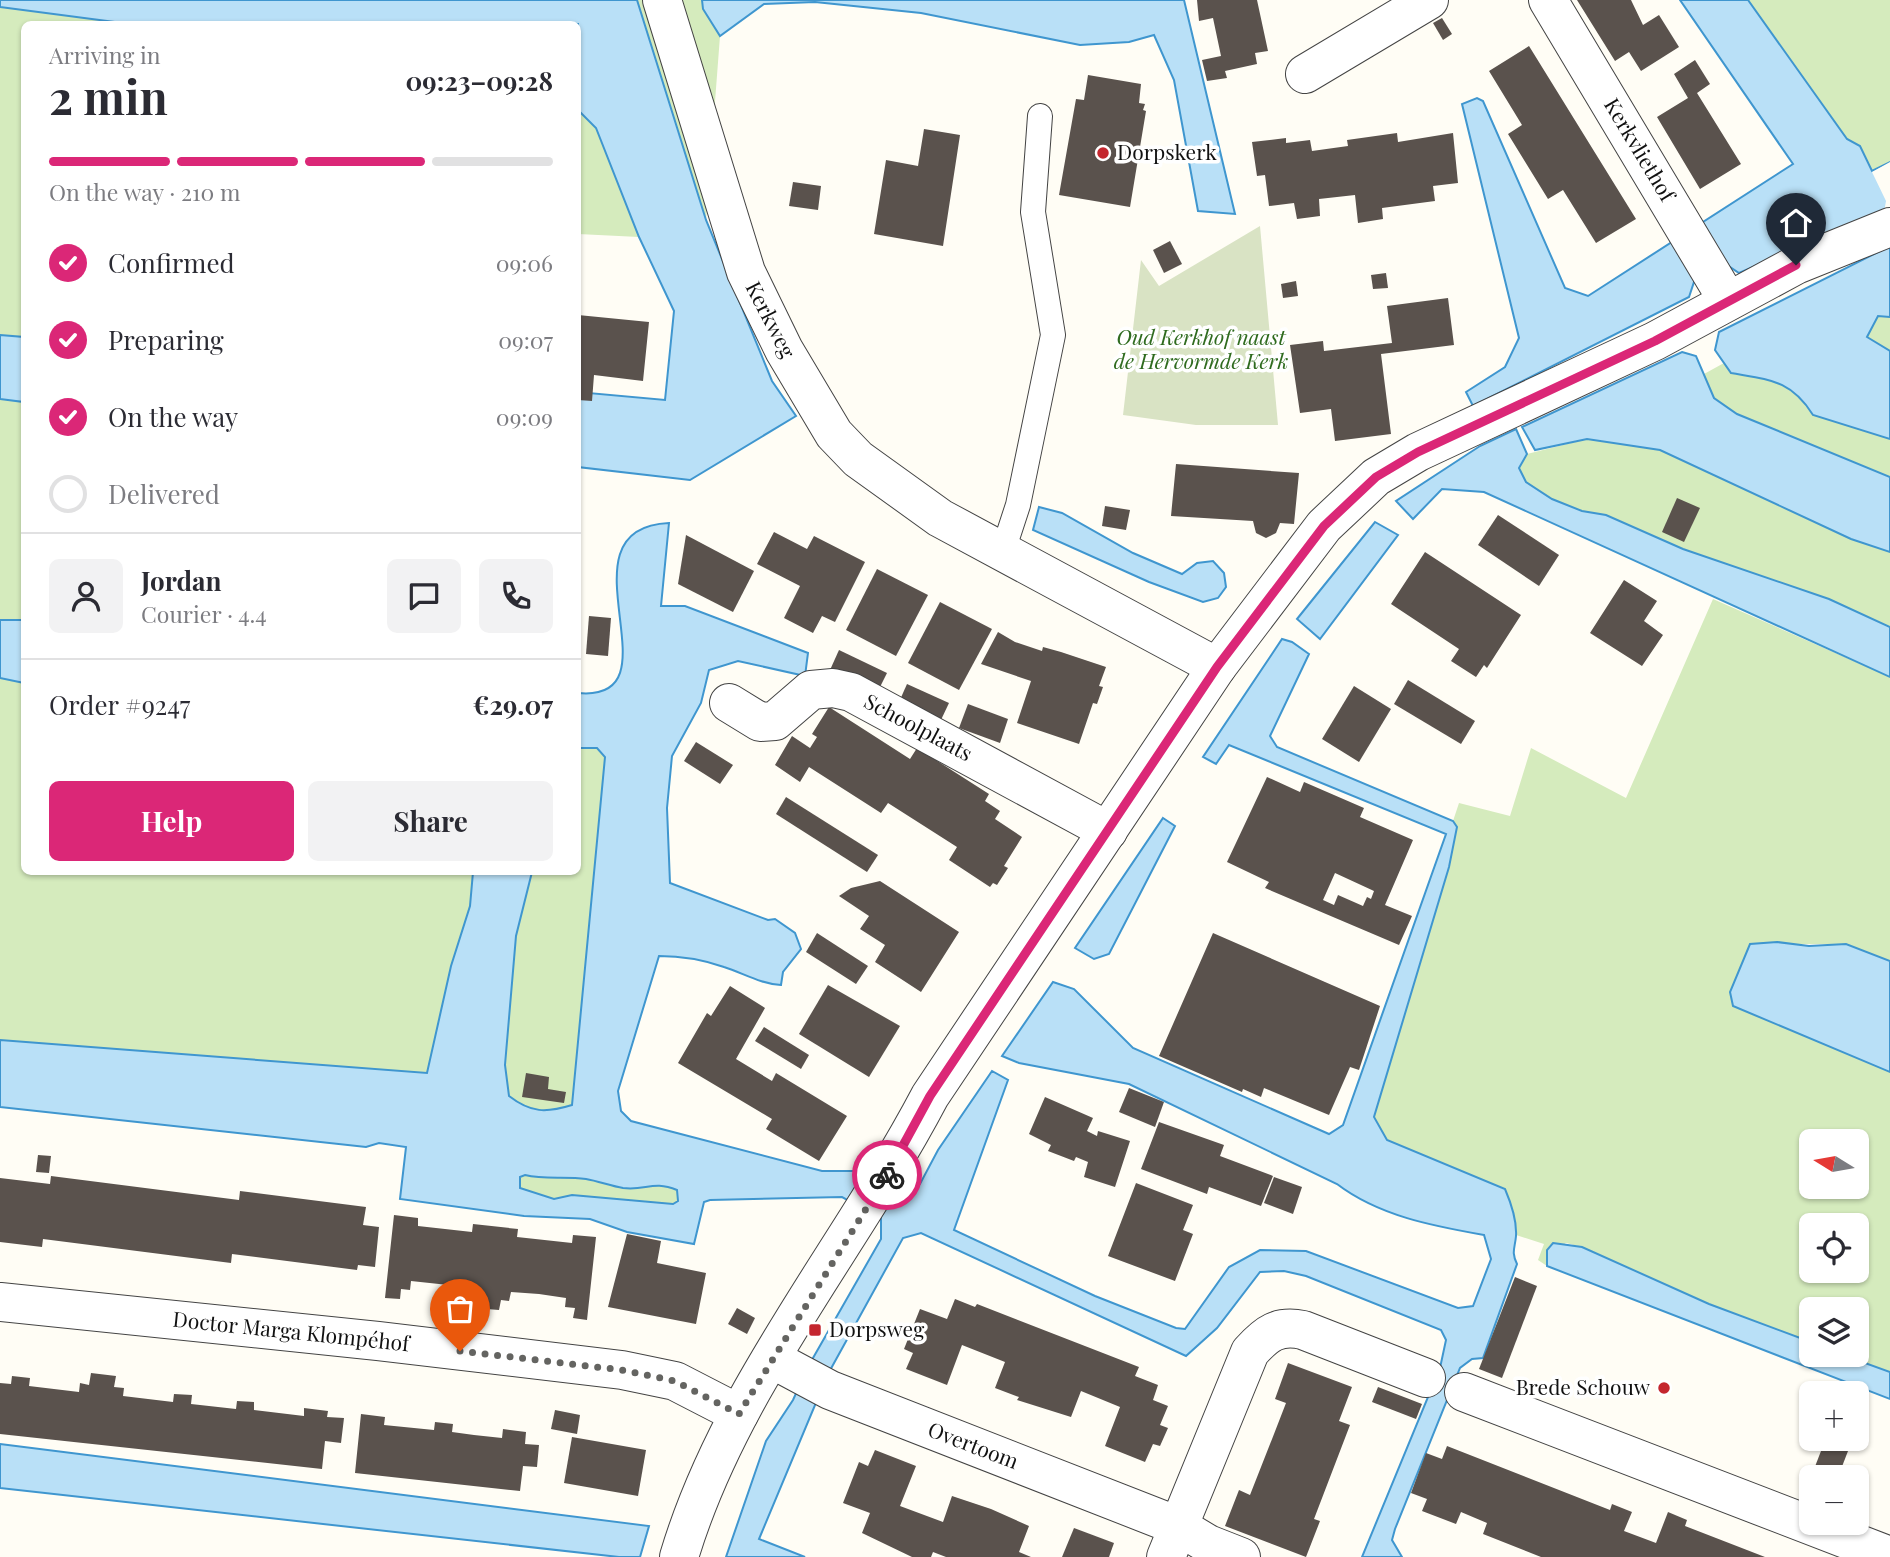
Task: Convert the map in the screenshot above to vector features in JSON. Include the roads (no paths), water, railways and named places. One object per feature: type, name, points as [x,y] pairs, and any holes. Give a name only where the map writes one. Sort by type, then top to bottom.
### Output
[{"type":"street","name":"Kerkweg","points":[[662,0],[746,272],[784,350],[834,434],[858,459],[940,518],[1002,554],[1217,667]]},
{"type":"street","points":[[1305,74],[1429,0]]},
{"type":"street","name":"Kerkvliethof","points":[[1548,0],[1728,302]]},
{"type":"street","points":[[679,1557],[710,1469],[739,1414],[800,1375],[857,1223],[897,1160],[930,1096],[1217,667],[1324,526],[1376,477],[1418,452],[1655,341],[1796,265],[1890,227]]},
{"type":"street","name":"Schoolplaats","points":[[729,703],[761,722],[775,721],[811,690],[833,688],[851,692],[1108,831]]},
{"type":"street","name":"Doctor Marga Klompéhof","points":[[0,1302],[378,1341],[622,1370],[675,1381],[739,1414]]},
{"type":"street","points":[[1172,1541],[1250,1352],[1266,1333],[1286,1327],[1303,1331],[1426,1378]]},
{"type":"street","name":"Overtoom","points":[[800,1375],[1172,1541],[1208,1544],[1241,1557]]},
{"type":"street","points":[[1464,1392],[1890,1556]]},
{"type":"lane","points":[[1002,554],[1018,505],[1053,335],[1033,212],[1040,116]]},
{"type":"water","points":[[0,0],[637,0],[706,220],[772,381],[796,416],[690,480],[581,467],[581,392],[665,400],[674,311],[639,237],[596,128],[581,113],[581,21],[107,21],[0,7]]},
{"type":"water","points":[[702,0],[1184,0],[1235,214],[1198,211],[1174,80],[1154,35],[1129,42],[1080,45],[921,13],[815,2],[764,4],[720,36],[703,9]]},
{"type":"water","points":[[1680,0],[1748,0],[1847,139],[1860,146],[1872,171],[1890,162],[1890,209],[1739,273],[1724,263],[1695,279],[1689,297],[1473,406],[1466,392],[1505,367],[1519,338],[1462,104],[1477,98],[1483,101],[1565,288],[1588,296],[1793,164]]},
{"type":"water","points":[[1890,246],[1890,317],[1878,316],[1867,337],[1890,351],[1890,439],[1813,415],[1805,403],[1788,388],[1768,380],[1731,373],[1715,350],[1719,332]]},
{"type":"water","points":[[0,335],[21,337],[21,402],[0,399]]},
{"type":"water","points":[[1682,352],[1696,356],[1714,398],[1737,414],[1890,477],[1890,552],[1851,539],[1660,450],[1587,439],[1535,450],[1522,427]]},
{"type":"water","points":[[1516,429],[1527,454],[1519,468],[1526,482],[1552,499],[1582,511],[1606,515],[1683,549],[1829,599],[1890,627],[1890,677],[1484,492],[1442,489],[1413,519],[1396,501],[1480,446]]},
{"type":"water","points":[[1039,507],[1062,513],[1133,553],[1182,574],[1197,563],[1213,561],[1224,573],[1226,587],[1218,598],[1203,602],[1149,582],[1033,530]]},
{"type":"water","points":[[1375,522],[1398,535],[1320,639],[1297,619]]},
{"type":"water","points":[[669,523],[661,606],[685,606],[808,653],[805,676],[738,661],[709,670],[701,703],[672,756],[667,808],[670,883],[768,920],[775,919],[795,933],[801,949],[783,972],[781,985],[708,962],[659,956],[618,1091],[621,1111],[631,1121],[822,1171],[859,1171],[896,1191],[920,1184],[938,1150],[992,1071],[1008,1080],[954,1230],[1095,1296],[1176,1328],[1185,1329],[1229,1267],[1260,1250],[1306,1251],[1458,1308],[1473,1306],[1491,1259],[1484,1235],[1389,1212],[1337,1184],[1129,1084],[1019,1063],[1002,1056],[1053,982],[1074,989],[1133,1048],[1329,1134],[1343,1125],[1446,834],[1229,745],[1216,764],[1203,757],[1282,639],[1292,642],[1309,654],[1270,736],[1277,747],[1453,821],[1457,827],[1449,867],[1374,1117],[1387,1140],[1505,1189],[1516,1224],[1514,1253],[1517,1264],[1483,1358],[1472,1359],[1460,1368],[1395,1529],[1392,1540],[1402,1557],[1362,1557],[1440,1368],[1446,1340],[1441,1330],[1306,1276],[1284,1271],[1260,1272],[1217,1328],[1186,1356],[921,1233],[903,1238],[828,1374],[759,1539],[805,1557],[726,1557],[766,1441],[793,1400],[809,1365],[881,1239],[881,1218],[842,1197],[710,1200],[704,1202],[694,1244],[627,1232],[590,1219],[524,1216],[400,1199],[406,1147],[379,1143],[366,1147],[0,1107],[0,1040],[427,1073],[451,966],[470,906],[473,875],[531,875],[516,936],[505,1065],[509,1096],[524,1106],[539,1110],[572,1105],[605,757],[597,748],[581,748],[581,693],[608,689],[620,671],[623,645],[617,582],[620,553],[636,532]],"holes":[[[525,1175],[586,1179],[623,1188],[669,1187],[677,1190],[678,1201],[673,1204],[572,1195],[554,1199],[520,1188],[520,1177]]]},
{"type":"water","points":[[0,620],[21,620],[21,682],[0,678]]},
{"type":"water","points":[[1163,818],[1175,826],[1109,954],[1094,959],[1075,948]]},
{"type":"water","points":[[1777,942],[1809,946],[1846,944],[1890,961],[1890,1072],[1733,1006],[1730,992],[1750,944]]},
{"type":"water","points":[[1553,1243],[1582,1247],[1709,1304],[1799,1338],[1799,1364],[1547,1266],[1547,1250]]},
{"type":"water","points":[[1869,1364],[1890,1372],[1890,1399],[1869,1391],[1869,1381],[1844,1381],[1807,1367],[1869,1367]]},
{"type":"water","points":[[0,1444],[649,1526],[640,1557],[619,1557],[0,1488]]},
{"type":"place","name":"Dorpskerk","points":[[1103,153]]},
{"type":"place","name":"Dorpsweg","points":[[815,1330]]},
{"type":"place","name":"Brede Schouw","points":[[1664,1388]]},
{"type":"park label","name":"Oud Kerkhof naast de Hervormde Kerk","points":[[1201,350]]}]
